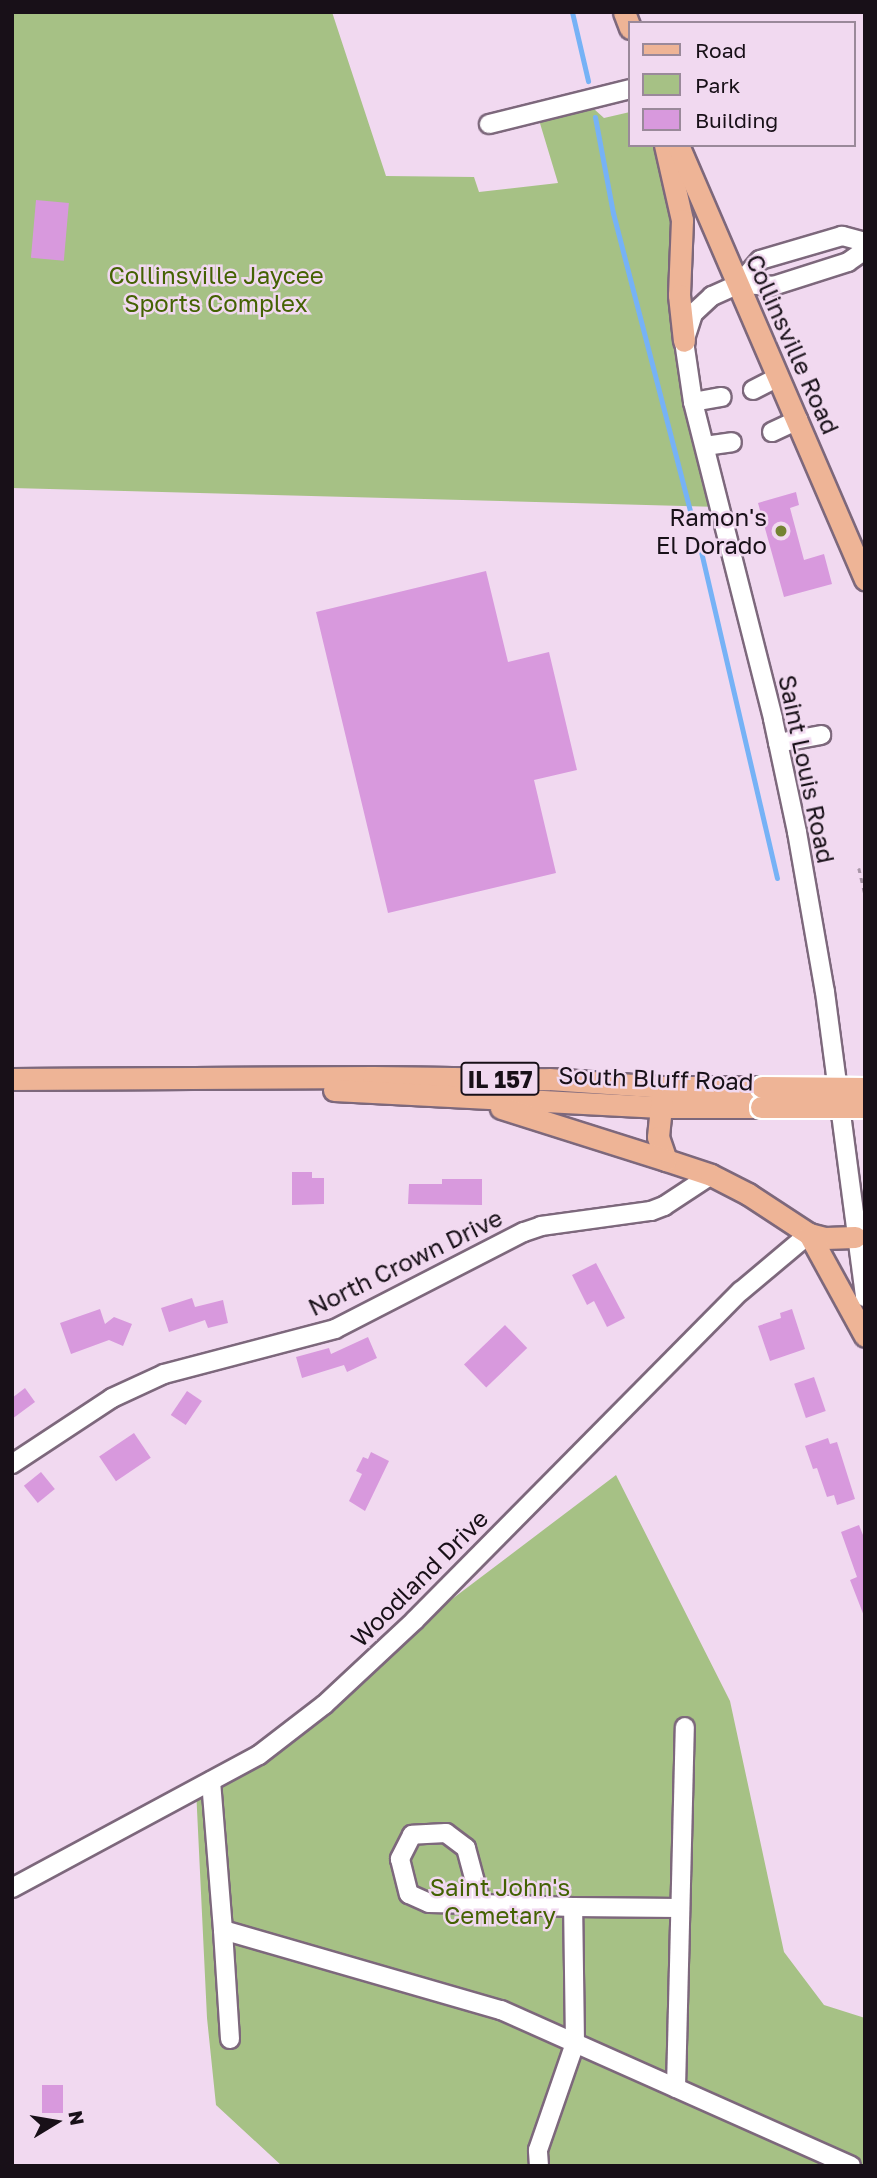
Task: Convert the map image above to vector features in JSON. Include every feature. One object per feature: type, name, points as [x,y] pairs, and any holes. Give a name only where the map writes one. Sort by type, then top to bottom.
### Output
[{"type":"main road","points":[[665,147],[682,220],[679,295],[684,341]]},
{"type":"main road","name":"Collinsville Road","points":[[679,147],[863,571]]},
{"type":"main road","name":"South Bluff Road","points":[[12,1079],[549,1079],[662,1097]]},
{"type":"main road","name":"South Bluff Road","points":[[238,1079],[306,1089],[451,1095],[761,1097],[865,1088]]},
{"type":"main road","points":[[451,1095],[537,1118],[711,1175],[776,1209],[809,1234],[825,1238],[855,1237]]},
{"type":"main road","points":[[662,1097],[658,1137],[666,1160]]},
{"type":"main road","name":"South Bluff Road","points":[[761,1097],[865,1107]]},
{"type":"main road","points":[[809,1234],[865,1336]]},
{"type":"street","points":[[489,124],[628,89]]},
{"type":"street","points":[[684,341],[693,314],[712,296],[739,284],[760,260],[842,236],[865,242]]},
{"type":"street","points":[[739,284],[773,286],[848,262],[865,250]]},
{"type":"street","name":"Saint Louis Road","points":[[684,341],[694,402],[778,743],[819,954],[865,1297]]},
{"type":"street","points":[[753,390],[779,377]]},
{"type":"street","points":[[694,402],[722,397]]},
{"type":"street","points":[[772,432],[798,420]]},
{"type":"street","points":[[705,446],[732,442]]},
{"type":"street","points":[[778,743],[821,735]]},
{"type":"street","name":"North Crown Drive","points":[[12,1464],[112,1398],[164,1374],[335,1329],[524,1232],[541,1226],[651,1212],[711,1175]]},
{"type":"street","name":"Woodland Drive","points":[[12,1888],[259,1755],[324,1705],[415,1620],[741,1291],[809,1234]]},
{"type":"street","points":[[676,2088],[685,1727]]},
{"type":"street","points":[[211,1781],[230,2039]]},
{"type":"street","points":[[481,1904],[466,1848],[446,1833],[412,1835],[400,1859],[409,1894],[429,1903],[679,1908]]},
{"type":"street","points":[[538,2166],[538,2150],[575,2043],[573,1907]]},
{"type":"street","points":[[223,1930],[501,2010],[851,2166]]},
{"type":"path","points":[[859,869],[865,894]]},
{"type":"green space","name":"Collinsville Jaycee Sports Complex","points":[[12,12],[332,12],[386,176],[474,177],[479,192],[558,183],[539,120],[594,109],[604,118],[628,112],[628,147],[662,147],[682,220],[679,295],[720,507],[12,488]]},
{"type":"green space","name":"Saint John's Cemetary","points":[[616,1475],[730,1701],[784,1952],[824,2005],[865,2018],[865,2166],[282,2166],[216,2105],[207,2018],[196,1789],[284,1735],[378,1655]]},
{"type":"building","points":[[36,200],[69,203],[64,261],[31,258]]},
{"type":"building","name":"Ramon's El Dorado","points":[[796,492],[799,505],[790,508],[804,560],[824,554],[832,584],[784,597],[758,503]]},
{"type":"building","points":[[486,571],[508,662],[549,652],[577,770],[534,780],[556,873],[388,913],[316,612]]},
{"type":"building","points":[[292,1172],[312,1172],[312,1178],[324,1178],[324,1204],[292,1205]]},
{"type":"building","points":[[442,1179],[482,1179],[482,1205],[408,1204],[409,1184],[442,1184]]},
{"type":"building","points":[[596,1263],[625,1318],[607,1327],[594,1301],[587,1305],[572,1275]]},
{"type":"building","points":[[192,1298],[195,1307],[223,1300],[228,1323],[208,1328],[205,1320],[169,1332],[161,1308]]},
{"type":"building","points":[[100,1309],[105,1324],[114,1317],[132,1324],[123,1346],[109,1340],[71,1354],[60,1323]]},
{"type":"building","points":[[792,1309],[805,1349],[770,1361],[758,1326],[781,1318],[780,1313]]},
{"type":"building","points":[[505,1325],[527,1348],[486,1388],[464,1365]]},
{"type":"building","points":[[368,1337],[377,1358],[347,1372],[344,1365],[302,1378],[296,1357],[329,1348],[331,1354]]},
{"type":"building","points":[[814,1377],[826,1411],[806,1418],[794,1384]]},
{"type":"building","points":[[25,1388],[35,1402],[12,1419],[12,1398]]},
{"type":"building","points":[[187,1391],[202,1401],[186,1425],[171,1415]]},
{"type":"building","points":[[134,1433],[151,1458],[116,1481],[99,1456]]},
{"type":"building","points":[[828,1438],[830,1444],[837,1442],[855,1499],[837,1505],[834,1495],[827,1497],[817,1468],[813,1469],[805,1446]]},
{"type":"building","points":[[371,1452],[389,1461],[365,1511],[349,1501],[362,1474],[356,1471],[363,1457],[368,1459]]},
{"type":"building","points":[[41,1472],[55,1489],[38,1503],[24,1486]]},
{"type":"building","points":[[859,1525],[865,1540],[864,1616],[850,1580],[857,1577],[841,1532]]},
{"type":"building","points":[[42,2085],[63,2085],[63,2113],[42,2113]]},
{"type":"waterway","points":[[572,12],[588,81]]},
{"type":"waterway","points":[[595,117],[613,213],[690,511]]},
{"type":"waterway","points":[[699,543],[777,878]]},
{"type":"place","name":"Ramon's El Dorado","points":[[781,531]]}]
